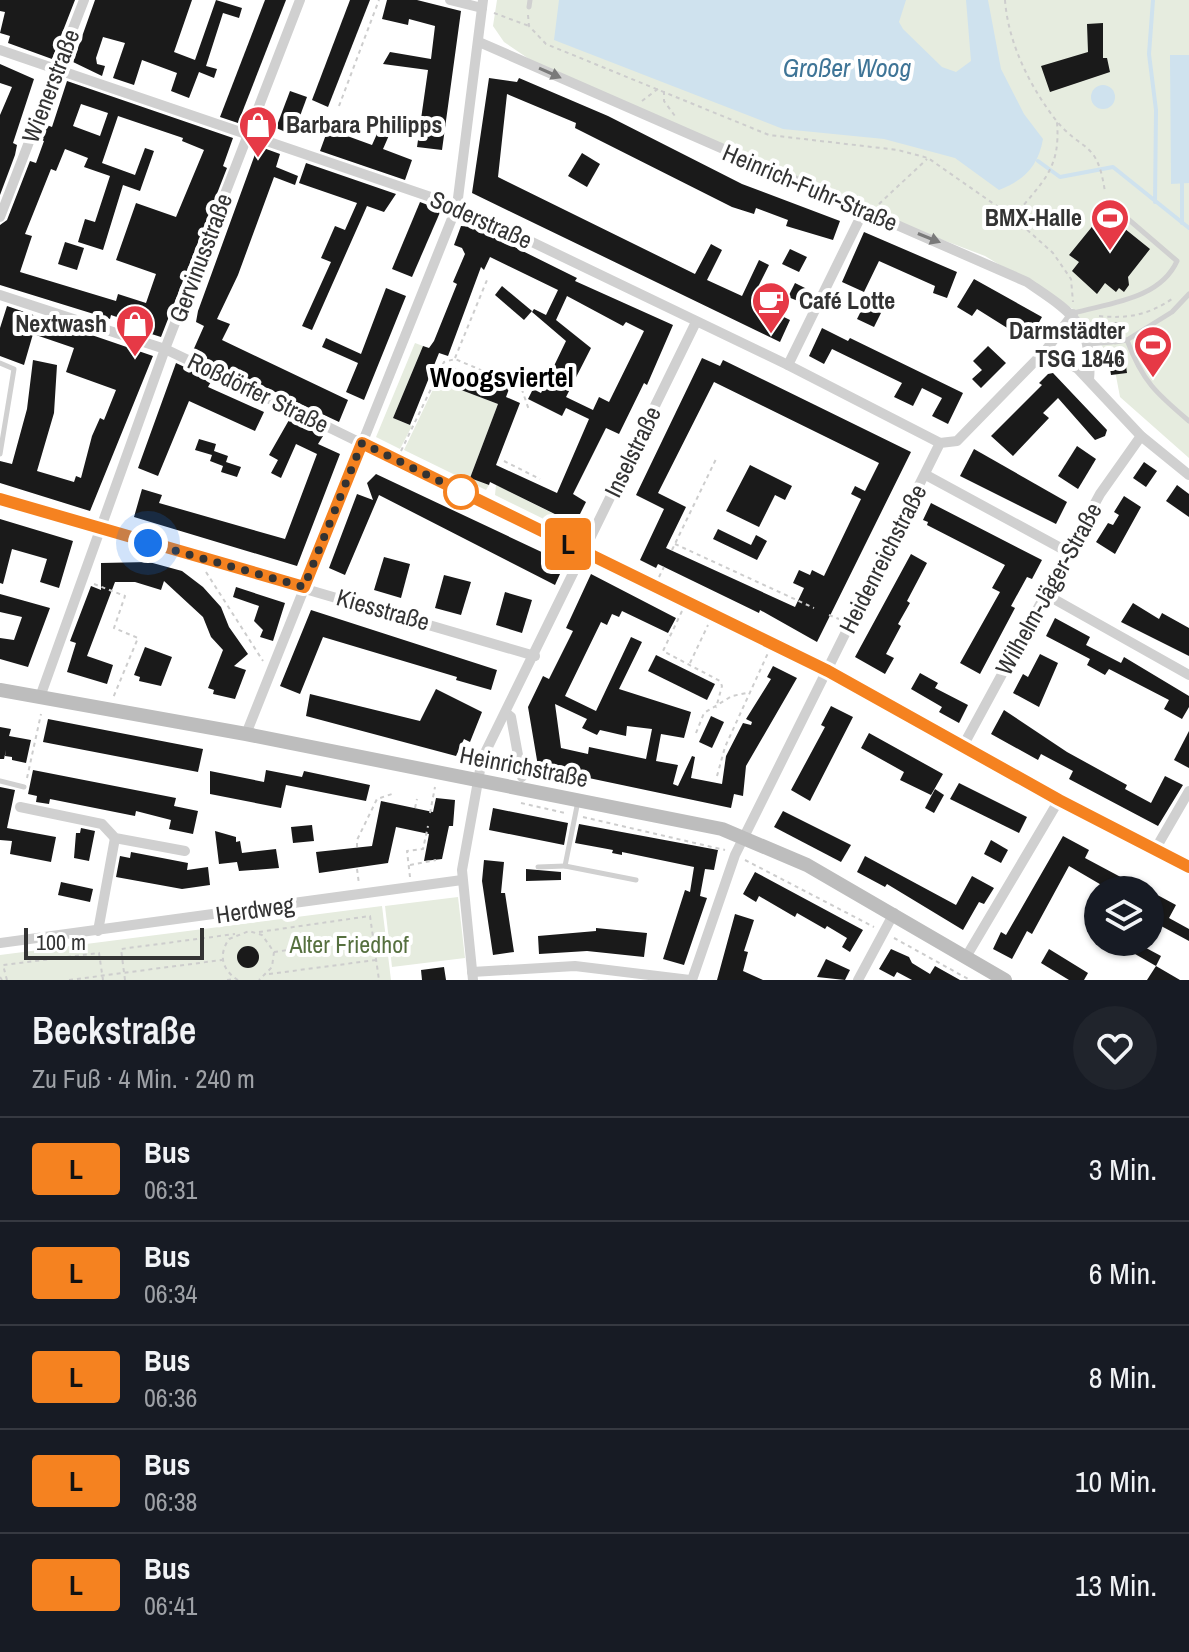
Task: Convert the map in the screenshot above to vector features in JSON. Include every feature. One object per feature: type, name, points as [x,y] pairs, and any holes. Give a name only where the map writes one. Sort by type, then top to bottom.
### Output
[{"type":"main road","name":"Heinrichstraße","points":[[0,690],[246,734],[695,822],[744,836],[807,865],[1005,980]]},
{"type":"street","name":"Wienerstraße","points":[[0,217],[84,0]]},
{"type":"street","name":"Gervinusstraße","points":[[40,697],[165,349],[300,0]]},
{"type":"street","points":[[246,734],[457,206],[483,4],[450,0]]},
{"type":"street","name":"Heinrich-Fuhr-Straße","points":[[479,42],[866,213],[988,262],[1073,314]]},
{"type":"street","name":"Soderstraße","points":[[0,50],[457,206],[788,365],[940,443]]},
{"type":"street","points":[[788,365],[866,213]]},
{"type":"street","name":"Roßdörfer Straße","points":[[0,295],[165,349],[362,443],[828,671],[1059,800],[1189,867]]},
{"type":"street","points":[[940,443],[957,441],[1046,350],[1073,314],[1088,344],[1089,380]]},
{"type":"street","name":"Inselstraße","points":[[472,976],[462,860],[482,759],[696,322]]},
{"type":"street","points":[[1046,350],[1089,380],[1141,436],[1189,475]]},
{"type":"street","name":"Wilhelm-Jäger-Straße","points":[[963,746],[1100,494],[1141,436]]},
{"type":"street","name":"Heidenreichstraße","points":[[691,980],[725,880],[744,836],[940,443]]},
{"type":"street","points":[[926,475],[1068,552]]},
{"type":"street","name":"Kiesstraße","points":[[0,500],[535,656]]},
{"type":"street","points":[[1045,594],[1189,675]]},
{"type":"street","points":[[506,713],[511,717],[522,777]]},
{"type":"street","points":[[1156,848],[1189,791]]},
{"type":"street","points":[[966,957],[1059,800]]},
{"type":"street","points":[[20,807],[102,824],[115,838],[185,851]]},
{"type":"street","points":[[98,931],[115,838]]},
{"type":"street","name":"Herdweg","points":[[0,943],[462,880]]},
{"type":"street","points":[[858,980],[894,913]]},
{"type":"street","points":[[472,976],[575,966],[691,980]]},
{"type":"lane","points":[[1073,314],[1144,294],[1171,273],[1177,261],[1107,201]]},
{"type":"lane","points":[[1088,344],[1127,340],[1172,312],[1189,294]]},
{"type":"lane","points":[[1127,340],[1137,368],[1149,387],[1189,421]]},
{"type":"lane","points":[[0,363],[14,369],[0,454]]},
{"type":"lane","points":[[0,781],[24,787]]},
{"type":"lane","points":[[565,866],[578,800]]},
{"type":"lane","points":[[538,867],[565,866],[636,880]]},
{"type":"path","points":[[339,106],[379,0]]},
{"type":"path","points":[[1005,0],[1007,26],[1021,62],[1056,121],[1099,158],[1105,193]]},
{"type":"path","points":[[483,4],[529,26],[546,44],[569,55],[659,87],[769,135],[898,150],[928,158],[1014,218],[1064,265],[1074,293],[1073,314]]},
{"type":"path","points":[[529,4],[529,26]]},
{"type":"path","points":[[630,108],[659,87]]},
{"type":"path","points":[[665,90],[664,101],[678,123],[677,129]]},
{"type":"path","points":[[1014,218],[1043,185],[1054,163],[1059,145],[1056,121]]},
{"type":"path","points":[[866,213],[928,158]]},
{"type":"path","points":[[455,359],[487,280]]},
{"type":"path","points":[[1099,316],[1125,319],[1154,311],[1177,295]]},
{"type":"path","points":[[397,460],[444,362],[455,359],[521,387],[529,410]]},
{"type":"path","points":[[672,550],[717,457]]},
{"type":"path","points":[[504,461],[540,479]]},
{"type":"path","points":[[675,544],[814,608]]},
{"type":"path","points":[[198,557],[261,660],[274,665]]},
{"type":"path","points":[[81,579],[125,596],[114,628],[138,638],[113,699]]},
{"type":"path","points":[[686,603],[663,651],[720,681],[722,686],[716,708]]},
{"type":"path","points":[[690,664],[712,615]]},
{"type":"path","points":[[717,776],[749,692],[772,644]]},
{"type":"path","points":[[696,733],[704,713],[732,696],[749,692]]},
{"type":"path","points":[[31,761],[41,714]]},
{"type":"path","points":[[430,813],[435,785]]},
{"type":"path","points":[[357,847],[357,840],[377,799],[392,794]]},
{"type":"path","points":[[415,808],[417,799]]},
{"type":"path","points":[[428,826],[423,849],[407,851],[409,866],[436,860]]},
{"type":"path","points":[[125,980],[121,949],[370,916],[379,980]]},
{"type":"path","points":[[256,932],[268,940],[274,952],[267,974]]},
{"type":"path","points":[[235,934],[225,945],[222,960],[236,980]]},
{"type":"path","points":[[274,952],[373,938]]},
{"type":"path","points":[[3,979],[3,965],[99,953],[103,978]]},
{"type":"path","points":[[69,980],[103,978],[222,960]]},
{"type":"path","points":[[259,980],[267,974],[376,960]]},
{"type":"path","points":[[227,980],[236,980]]},
{"type":"green space","points":[[497,0],[1189,0],[1189,458],[1120,397],[1113,360],[1073,309],[985,256],[859,208],[532,61],[504,42],[493,26]]},
{"type":"green space","points":[[415,343],[423,346],[393,418],[412,426],[400,449],[376,437]]},
{"type":"green space","points":[[437,381],[498,404],[470,478],[489,485],[486,490],[404,450]]},
{"type":"green space","points":[[496,485],[568,521],[564,529],[495,495]]},
{"type":"green space","points":[[458,897],[465,958],[392,967],[385,906]]},
{"type":"green space","name":"Alter Friedhof","points":[[382,906],[391,980],[0,980],[0,955]]},
{"type":"water","name":"Großer Woog","points":[[559,0],[906,0],[899,22],[903,29],[942,67],[956,72],[971,61],[966,0],[988,0],[1001,69],[1024,114],[1043,139],[1041,149],[1028,171],[1016,182],[999,190],[955,158],[884,139],[783,129],[554,40]]},
{"type":"water","points":[[1170,55],[1189,55],[1189,183],[1171,184]]},
{"type":"water","points":[[1103,85],[1114,92],[1115,97],[1108,108],[1103,109],[1092,102],[1091,97],[1098,86]]},
{"type":"building","points":[[0,0],[75,0],[52,59],[8,43],[10,36],[0,33],[5,12],[0,11]]},
{"type":"building","points":[[95,0],[192,0],[174,52],[195,60],[216,0],[242,8],[239,18],[223,13],[206,66],[217,69],[214,78],[199,72],[189,98],[171,91],[177,73],[142,60],[134,85],[113,78],[125,43],[103,37],[96,58],[97,64],[105,66],[102,76],[73,62]]},
{"type":"building","points":[[265,0],[286,0],[238,123],[220,117]]},
{"type":"building","points":[[350,0],[370,0],[328,107],[312,100]]},
{"type":"building","points":[[387,0],[417,0],[461,11],[442,150],[417,147],[428,70],[383,64],[390,52],[431,59],[435,26],[409,19],[408,25],[382,19]]},
{"type":"building","points":[[1103,23],[1103,58],[1107,58],[1110,72],[1050,92],[1041,66],[1088,52],[1087,24]]},
{"type":"building","points":[[0,64],[34,79],[13,143],[17,145],[15,155],[0,195],[0,115],[12,87],[0,83]]},
{"type":"building","points":[[489,78],[517,82],[519,78],[608,116],[742,184],[840,221],[833,240],[786,226],[788,220],[756,208],[754,214],[732,207],[575,128],[576,123],[507,94],[498,177],[695,274],[711,244],[722,250],[707,280],[742,296],[759,260],[769,265],[751,301],[790,320],[780,342],[472,193]]},
{"type":"building","points":[[67,81],[233,138],[223,166],[227,168],[161,337],[142,331],[143,326],[111,315],[110,319],[0,285],[0,225],[7,220],[30,161],[36,163],[44,141],[39,139],[44,124],[52,127]],"holes":[[[81,104],[108,113],[100,136],[73,126]],[[118,116],[183,138],[182,141],[204,150],[176,217],[136,203],[116,260],[156,274],[146,303],[118,294],[116,301],[20,272],[32,236],[25,234],[51,169],[56,171],[65,149],[88,158],[84,167],[110,176],[95,222],[85,219],[78,242],[103,250],[123,185],[140,191],[154,151],[145,148],[135,175],[102,163]]]},
{"type":"building","points":[[290,91],[307,97],[293,135],[276,128]]},
{"type":"building","points":[[385,116],[394,124],[383,149],[412,160],[405,180],[320,151],[328,129],[372,145]]},
{"type":"building","points":[[258,146],[280,154],[276,167],[298,176],[295,185],[274,177],[238,275],[217,319],[230,324],[222,340],[348,400],[339,422],[192,353],[204,326],[196,322],[198,311]]},
{"type":"building","points":[[582,153],[600,164],[587,187],[568,176]]},
{"type":"building","points":[[306,163],[396,194],[384,212],[367,206],[312,330],[302,326],[331,262],[321,258],[335,226],[345,230],[357,203],[299,183]]},
{"type":"building","points":[[420,202],[441,210],[412,277],[392,269]]},
{"type":"building","name":"BMX-Halle","points":[[1104,212],[1150,249],[1128,277],[1129,285],[1124,292],[1119,288],[1116,292],[1105,283],[1097,294],[1072,271],[1079,262],[1069,255]]},
{"type":"building","points":[[461,226],[474,227],[577,278],[575,281],[673,325],[647,385],[644,383],[619,434],[606,428],[573,494],[586,502],[575,524],[490,482],[489,485],[470,478],[498,404],[448,385],[454,368],[509,389],[506,397],[520,403],[496,465],[557,493],[589,419],[566,408],[562,416],[528,399],[533,389],[541,393],[566,341],[532,312],[534,309],[546,315],[558,290],[490,257],[484,270],[481,267],[448,356],[439,353],[410,425],[393,418],[423,346],[429,348],[434,341],[457,284],[453,282],[465,254],[462,248],[454,245]],"holes":[[[567,296],[623,326],[626,322],[644,331],[609,402],[599,397],[593,410],[566,397],[591,348],[556,320]]]},
{"type":"building","points":[[864,232],[957,272],[947,298],[933,293],[935,286],[879,261],[864,292],[842,282]]},
{"type":"building","points":[[65,242],[84,248],[77,270],[58,264]]},
{"type":"building","points":[[790,249],[807,257],[799,272],[782,264]]},
{"type":"building","points":[[974,279],[1042,317],[1028,341],[977,309],[972,316],[957,307]]},
{"type":"building","points":[[795,283],[809,290],[803,303],[788,297]]},
{"type":"building","points":[[502,286],[532,311],[524,320],[495,295]]},
{"type":"building","points":[[386,288],[406,296],[364,400],[346,392],[358,363],[322,347],[326,338],[361,354]]},
{"type":"building","points":[[867,299],[884,307],[874,327],[857,319]]},
{"type":"building","points":[[7,306],[153,356],[90,511],[0,483],[0,461],[12,464],[27,409],[33,360],[57,365],[54,413],[37,471],[74,482],[76,476],[81,478],[92,436],[100,418],[104,420],[116,390],[66,372],[74,348],[33,334],[24,365],[0,356],[0,328]]},
{"type":"building","points":[[1120,322],[1121,332],[1105,337],[1103,324]]},
{"type":"building","points":[[822,328],[848,341],[850,338],[963,393],[948,424],[932,416],[942,398],[922,388],[913,406],[894,397],[902,383],[832,349],[824,364],[809,356]]},
{"type":"building","points":[[988,346],[1006,363],[981,388],[972,379],[982,370],[973,361]]},
{"type":"building","points":[[702,358],[720,366],[723,360],[911,452],[817,642],[760,610],[759,613],[658,564],[656,568],[640,560],[664,509],[636,495]],"holes":[[[714,382],[879,463],[865,491],[855,486],[851,494],[861,499],[824,576],[812,570],[810,575],[799,570],[793,583],[804,588],[795,607],[666,548],[686,507],[658,493]]]},
{"type":"building","points":[[1125,359],[1127,373],[1111,375],[1109,361]]},
{"type":"building","points":[[176,363],[212,380],[208,387],[264,412],[255,431],[189,401],[158,476],[138,468]]},
{"type":"building","points":[[1053,373],[1107,430],[1105,436],[1095,440],[1058,398],[1043,413],[1049,418],[1013,456],[991,436],[1042,385],[1039,383]]},
{"type":"building","points":[[289,420],[323,436],[318,444],[340,454],[297,566],[134,517],[142,489],[162,495],[159,503],[285,539],[317,454],[296,444],[281,478],[271,473],[278,460],[269,455]]},
{"type":"building","points":[[199,439],[216,444],[214,451],[228,456],[226,462],[241,467],[237,477],[221,472],[223,466],[210,461],[212,455],[195,450]]},
{"type":"building","points":[[1077,446],[1096,459],[1078,489],[1058,476]]},
{"type":"building","points":[[974,449],[1067,502],[1056,524],[960,476]]},
{"type":"building","points":[[1144,462],[1157,471],[1146,487],[1133,478]]},
{"type":"building","points":[[750,465],[792,486],[785,500],[775,495],[759,527],[726,511]]},
{"type":"building","points":[[376,474],[565,563],[555,585],[379,495],[345,575],[329,568],[357,494],[373,500],[367,483]]},
{"type":"building","points":[[1177,485],[1189,494],[1189,517],[1166,501]]},
{"type":"building","points":[[1124,496],[1141,507],[1115,554],[1096,542],[1108,523],[1113,525],[1119,515],[1114,512]]},
{"type":"building","points":[[931,503],[1042,560],[1032,579],[1027,577],[1011,606],[1015,608],[980,674],[960,663],[1000,592],[992,588],[1005,565],[927,525],[928,522],[923,520]]},
{"type":"building","points":[[0,519],[73,541],[59,588],[40,582],[47,559],[12,549],[3,584],[0,583]]},
{"type":"building","points":[[718,529],[751,545],[756,535],[767,541],[757,560],[713,539]]},
{"type":"building","points":[[911,554],[927,563],[907,601],[910,603],[898,624],[901,626],[886,654],[894,658],[885,674],[855,657]]},
{"type":"building","points":[[384,557],[410,564],[401,598],[374,590]]},
{"type":"building","points":[[149,562],[182,571],[203,587],[221,607],[229,627],[248,654],[234,666],[246,670],[235,699],[213,694],[214,690],[208,688],[223,650],[211,637],[203,617],[164,581],[161,590],[135,582],[115,582],[87,656],[113,665],[107,684],[67,672],[76,643],[70,641],[91,586],[101,590],[101,563]]},
{"type":"building","points":[[591,574],[676,618],[668,633],[622,611],[619,617],[612,614],[607,625],[601,622],[565,696],[596,711],[631,637],[642,642],[619,689],[691,712],[684,738],[661,734],[656,761],[678,765],[673,784],[678,786],[692,756],[695,757],[691,778],[722,784],[726,756],[743,723],[751,725],[752,722],[746,719],[771,679],[767,677],[773,666],[797,678],[746,766],[743,796],[734,794],[731,808],[584,777],[539,772],[528,707],[543,676],[549,679],[573,631],[566,628]],"holes":[[[555,704],[587,719],[582,728],[597,735],[600,730],[626,736],[627,726],[652,729],[646,759],[589,747],[588,754],[561,748]]]},
{"type":"building","points":[[444,575],[471,582],[461,615],[435,608]]},
{"type":"building","points":[[236,587],[285,603],[273,641],[260,637],[263,630],[254,621],[259,606],[233,597]]},
{"type":"building","points":[[505,592],[532,600],[522,633],[496,625]]},
{"type":"building","points":[[0,594],[50,608],[28,667],[0,659],[0,638],[14,640],[22,617],[0,612]]},
{"type":"building","points":[[1133,603],[1159,619],[1162,613],[1189,628],[1189,656],[1121,622]]},
{"type":"building","points":[[311,610],[497,670],[491,690],[323,637],[300,694],[280,686]]},
{"type":"building","points":[[1055,618],[1090,637],[1086,645],[1121,663],[1124,657],[1189,696],[1189,707],[1182,719],[1164,709],[1169,700],[1109,669],[1105,675],[1087,665],[1090,659],[1046,636]]},
{"type":"building","points":[[145,647],[172,657],[161,686],[139,681],[140,677],[134,675]]},
{"type":"building","points":[[1040,654],[1058,663],[1039,707],[1013,693],[1023,674],[1028,677]]},
{"type":"building","points":[[656,655],[715,684],[707,700],[648,671]]},
{"type":"building","points":[[920,673],[938,683],[935,688],[968,705],[959,723],[939,712],[942,707],[911,689]]},
{"type":"building","points":[[436,689],[482,712],[470,742],[464,739],[456,756],[306,716],[310,694],[420,721]]},
{"type":"building","points":[[831,706],[853,717],[810,801],[791,790],[825,727],[821,725]]},
{"type":"building","points":[[1004,710],[1151,803],[1165,776],[1183,785],[1158,826],[1069,779],[1073,771],[1041,754],[1038,760],[991,734]]},
{"type":"building","points":[[711,716],[724,722],[712,748],[699,742]]},
{"type":"building","points":[[48,719],[203,749],[198,772],[43,742]]},
{"type":"building","points":[[0,727],[11,729],[9,736],[31,740],[26,763],[5,756],[6,750],[4,759],[0,759]]},
{"type":"building","points":[[1189,731],[1189,768],[1174,760]]},
{"type":"building","points":[[869,733],[943,774],[931,795],[900,780],[904,772],[861,748]]},
{"type":"building","points":[[33,770],[176,798],[174,806],[198,811],[193,834],[169,829],[171,820],[136,811],[135,816],[50,799],[49,804],[36,802],[37,796],[28,794]]},
{"type":"building","points":[[266,770],[302,777],[304,771],[370,785],[366,801],[286,785],[281,808],[210,794],[210,771],[264,782]]},
{"type":"building","points":[[959,783],[1027,817],[1019,833],[950,799]]},
{"type":"building","points":[[0,787],[15,790],[7,828],[56,837],[51,862],[10,854],[12,841],[0,840]]},
{"type":"building","points":[[935,789],[944,795],[934,813],[925,808]]},
{"type":"building","points":[[436,798],[455,800],[453,826],[449,826],[442,859],[424,861],[429,834],[396,827],[388,863],[319,873],[316,852],[372,846],[381,801],[433,812]]},
{"type":"building","points":[[493,808],[568,823],[564,845],[489,830]]},
{"type":"building","points":[[783,811],[851,845],[841,862],[774,827]]},
{"type":"building","points":[[579,824],[718,850],[714,870],[705,869],[700,896],[707,898],[684,965],[663,959],[685,890],[690,892],[694,867],[622,852],[622,855],[612,853],[613,850],[575,843]]},
{"type":"building","points":[[312,825],[314,841],[293,843],[291,827]]},
{"type":"building","points":[[81,828],[95,831],[89,861],[74,858],[76,833],[80,833]]},
{"type":"building","points":[[215,831],[236,837],[242,853],[276,849],[279,868],[239,871],[237,862],[219,864]]},
{"type":"building","points":[[1063,836],[1089,850],[1085,858],[1119,876],[1086,876],[1069,866],[1032,934],[1027,931],[1012,959],[993,949],[1001,932],[1006,935]]},
{"type":"building","points":[[991,840],[1008,850],[1001,863],[984,854]]},
{"type":"building","points":[[131,852],[188,863],[187,870],[208,867],[210,885],[182,889],[116,877],[120,856],[130,858]]},
{"type":"building","points":[[865,856],[956,905],[972,876],[994,888],[984,904],[979,902],[963,930],[887,884],[885,887],[857,872]]},
{"type":"building","points":[[484,860],[504,862],[501,893],[505,893],[514,952],[493,955],[482,881]]},
{"type":"building","points":[[526,869],[561,872],[561,880],[526,881]]},
{"type":"building","points":[[755,872],[863,930],[850,952],[842,947],[847,938],[827,926],[825,929],[797,913],[795,917],[759,896],[756,902],[743,894]]},
{"type":"building","points":[[61,882],[93,889],[90,902],[58,895]]},
{"type":"building","points":[[1164,899],[1176,905],[1169,918],[1189,929],[1189,941],[1164,928]]},
{"type":"building","points":[[735,914],[754,920],[744,951],[748,952],[743,971],[763,980],[717,980]]},
{"type":"building","points":[[596,928],[647,933],[644,957],[587,951],[539,954],[538,936],[596,931]]},
{"type":"building","points":[[248,946],[259,957],[248,968],[237,957]]},
{"type":"building","points":[[891,949],[909,957],[912,963],[930,974],[935,966],[960,980],[912,980],[897,972],[894,977],[879,969]]},
{"type":"building","points":[[1049,949],[1088,973],[1084,980],[1069,980],[1041,963]]},
{"type":"building","points":[[1138,956],[1161,956],[1156,966]]},
{"type":"building","points":[[826,959],[850,970],[845,980],[817,977]]},
{"type":"building","points":[[1156,966],[1180,980],[1147,980]]},
{"type":"building","points":[[444,967],[446,980],[422,980],[421,970]]},
{"type":"waterway","points":[[1153,0],[1149,54],[1156,110],[1155,202]]},
{"type":"waterway","points":[[1038,161],[1060,177],[1113,167],[1189,228]]},
{"type":"waterway","points":[[1182,183],[1182,223]]},
{"type":"bus line","name":"L","points":[[0,499],[304,587],[362,443],[828,671],[1059,800],[1189,867]]},
{"type":"place","name":"Barbara Philipps","points":[[258,159]]},
{"type":"place","name":"BMX-Halle","points":[[1110,252]]},
{"type":"place","name":"Café Lotte","points":[[771,335]]},
{"type":"place","name":"Nextwash","points":[[135,358]]},
{"type":"place","name":"Darmstädter TSG 1846","points":[[1153,379]]},
{"type":"district","name":"Woogsviertel","points":[[502,377]]},
{"type":"route","points":[[148,543],[304,587],[362,443],[466,494],[461,492]]}]
